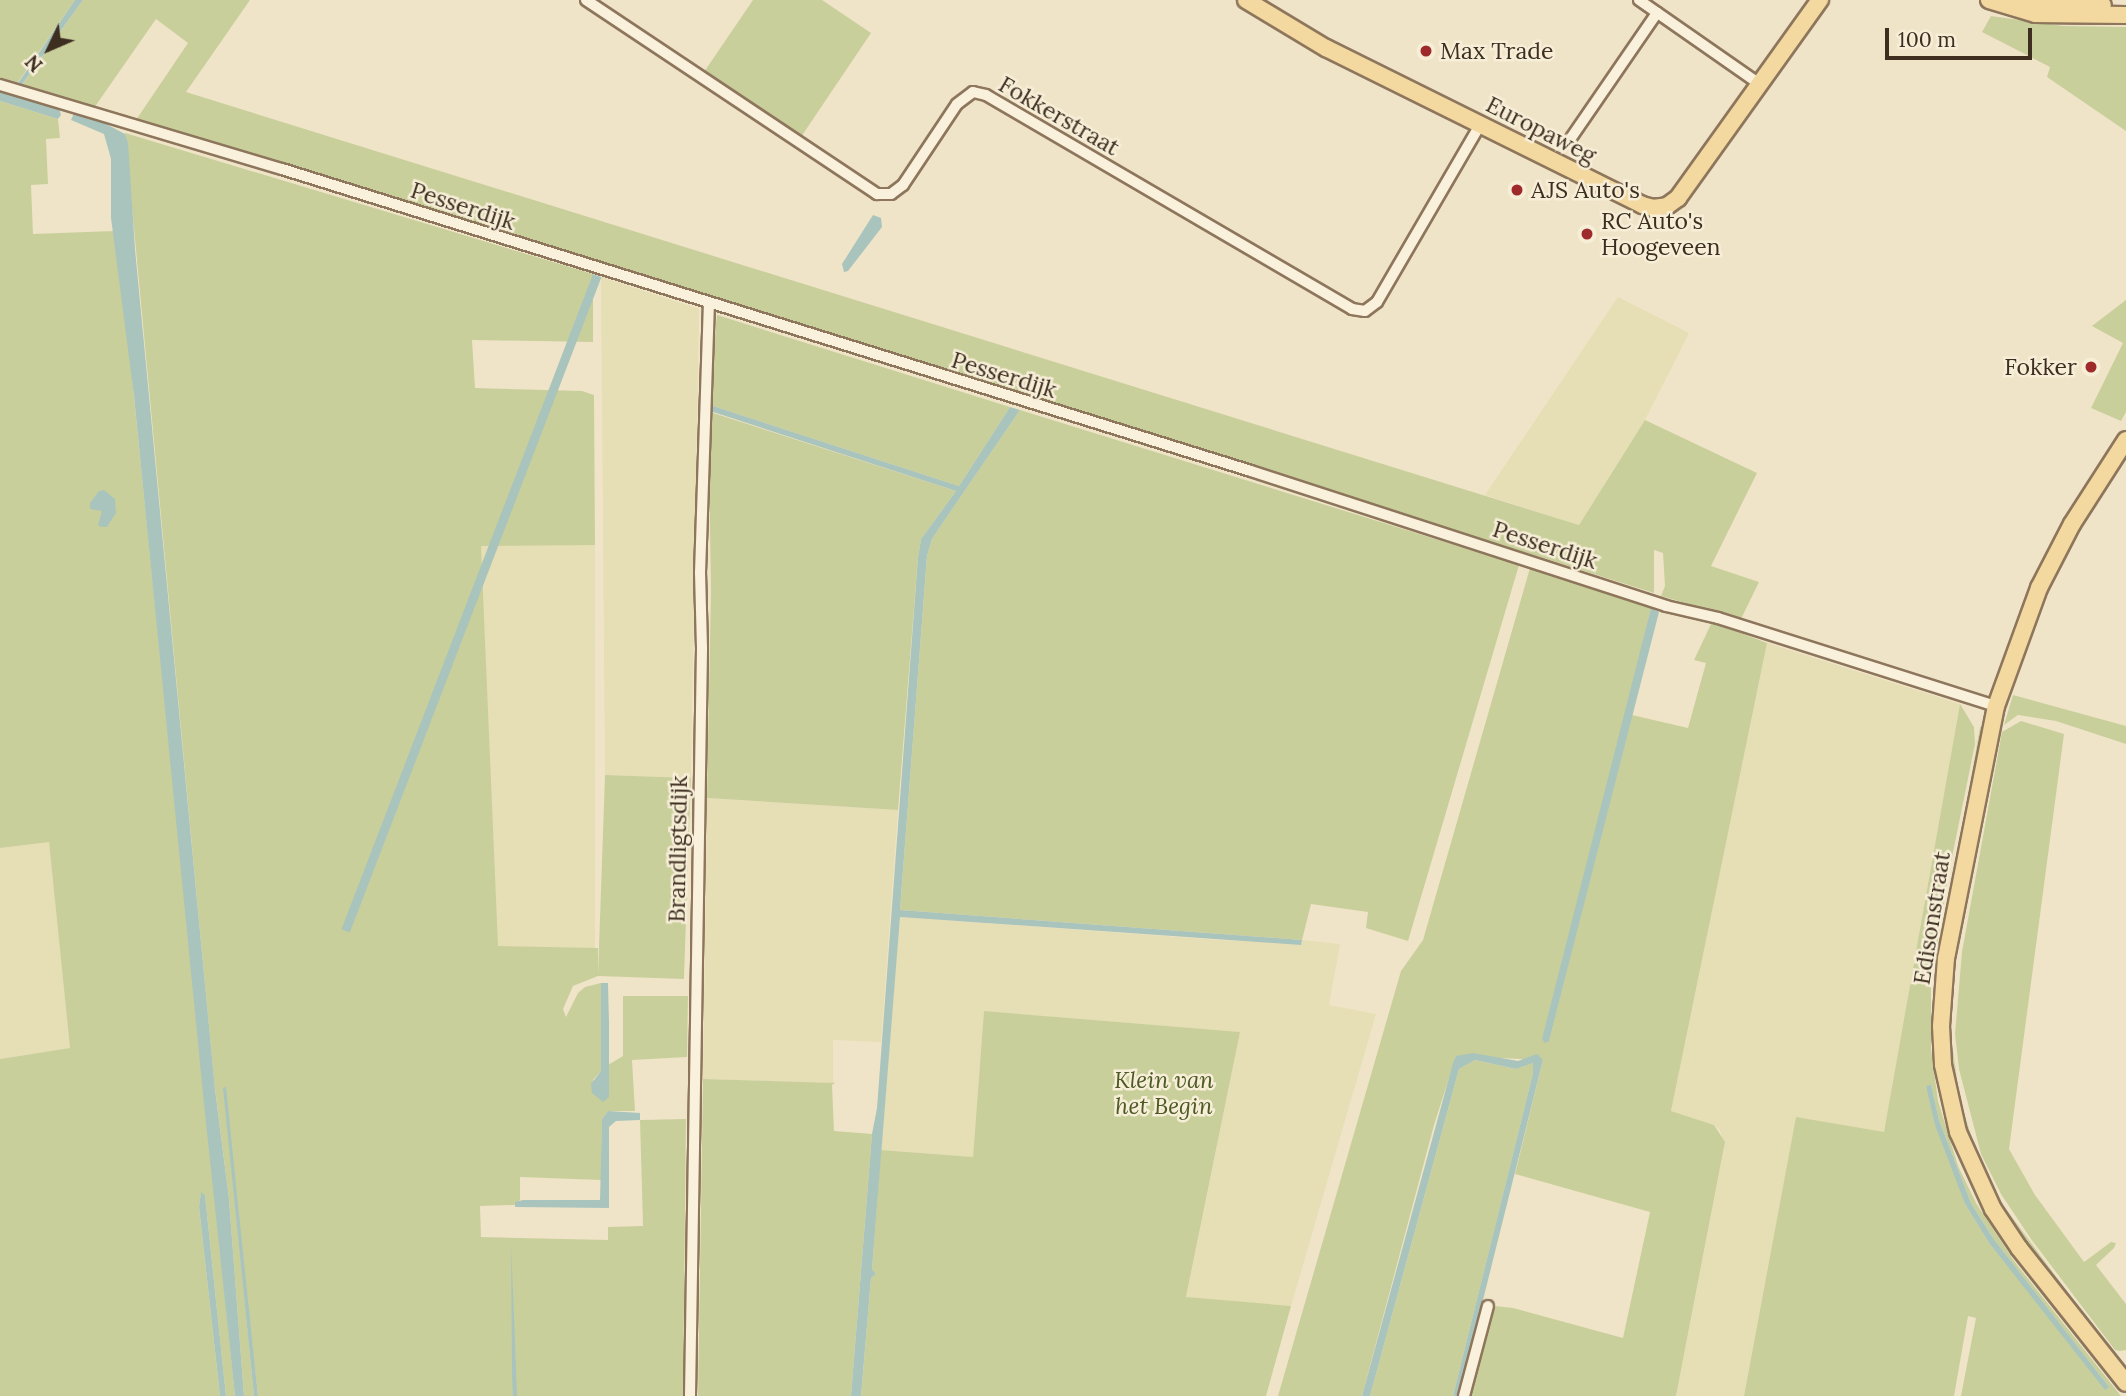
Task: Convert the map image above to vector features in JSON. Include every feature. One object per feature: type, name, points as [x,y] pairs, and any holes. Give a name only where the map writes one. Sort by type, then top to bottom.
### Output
[{"type":"main road","name":"Europaweg","points":[[1246,0],[1326,48],[1480,125],[1642,205],[1661,207],[1672,203],[1683,191],[1820,0]]},
{"type":"main road","points":[[1989,0],[2035,14],[2126,15]]},
{"type":"main road","points":[[2025,0],[2126,5]]},
{"type":"main road","name":"Edisonstraat","points":[[2123,1372],[2019,1248],[1993,1209],[1958,1132],[1946,1077],[1941,1026],[1946,958],[1996,706],[2039,588],[2072,524],[2126,440]]},
{"type":"street","name":"Fokkerstraat","points":[[586,0],[877,194],[891,194],[903,185],[957,104],[973,92],[986,94],[1352,309],[1365,311],[1377,302],[1480,125]]},
{"type":"street","points":[[1639,0],[1758,83]]},
{"type":"street","points":[[1571,138],[1657,13]]},
{"type":"street","name":"Pesserdijk","points":[[0,85],[273,166],[1251,471],[1666,606],[1718,618],[1996,706]]},
{"type":"street","name":"Brandligtsdijk","points":[[690,1396],[702,648],[700,573],[709,303]]},
{"type":"street","points":[[1464,1396],[1488,1306]]},
{"type":"shaded area","points":[[601,277],[699,309],[691,778],[605,775]]},
{"type":"shaded area","points":[[1618,297],[1689,333],[1645,420],[1579,525],[1485,495]]},
{"type":"shaded area","points":[[481,545],[595,545],[595,948],[481,948]]},
{"type":"shaded area","points":[[1767,643],[1960,704],[1884,1133],[1796,1118],[1744,1396],[1676,1396],[1724,1149],[1720,1130],[1714,1125],[1671,1111]]},
{"type":"shaded area","points":[[707,798],[898,810],[881,1042],[833,1040],[835,1083],[703,1079]]},
{"type":"shaded area","points":[[49,841],[70,1048],[0,1059],[0,848]]},
{"type":"shaded area","points":[[900,917],[1219,940],[1301,944],[1302,940],[1340,944],[1329,1005],[1376,1014],[1291,1306],[1186,1298],[1240,1032],[984,1011],[973,1157],[881,1150]]},
{"type":"green space","points":[[0,0],[75,0],[18,82],[22,85],[83,0],[250,0],[186,92],[1579,525],[1645,420],[1757,473],[1711,566],[1759,582],[1741,619],[1661,596],[1665,586],[1663,553],[1654,550],[1654,593],[462,218],[136,120],[188,43],[156,19],[94,108],[0,79]]},
{"type":"green space","points":[[753,0],[822,0],[871,33],[801,137],[704,72]]},
{"type":"green space","points":[[1991,16],[2063,26],[2126,27],[2126,131],[2047,77],[2050,67],[1982,32]]},
{"type":"green space","points":[[0,101],[58,119],[60,138],[46,139],[48,184],[31,185],[33,234],[114,231],[124,298],[235,1396],[226,1396],[205,1195],[201,1193],[199,1207],[220,1396],[0,1396],[0,1059],[70,1048],[49,842],[0,848]]},
{"type":"green space","points":[[125,133],[593,274],[593,342],[472,340],[475,388],[582,391],[594,395],[595,545],[481,546],[498,946],[598,948],[598,976],[573,986],[563,1009],[566,1017],[578,993],[585,987],[601,983],[601,1071],[593,1080],[609,1097],[608,1065],[623,1056],[623,996],[688,996],[687,1057],[632,1060],[635,1111],[608,1111],[602,1119],[601,1180],[520,1177],[520,1200],[514,1205],[480,1206],[481,1237],[608,1240],[608,1227],[643,1226],[640,1120],[686,1119],[683,1396],[258,1396],[230,1151],[254,1396],[244,1396],[229,1199],[214,1080]]},
{"type":"green space","points":[[2126,300],[2126,412],[2121,421],[2091,408],[2123,343],[2092,326]]},
{"type":"green space","points":[[717,315],[1010,407],[959,486],[710,405],[710,412],[956,491],[921,539],[898,810],[707,798],[711,590],[708,404]]},
{"type":"green space","points":[[1020,410],[1519,565],[1408,941],[1366,928],[1368,912],[1311,904],[1302,940],[900,910],[927,556],[932,539]]},
{"type":"green space","points":[[1530,568],[1651,608],[1549,1040],[1632,715],[1688,728],[1706,663],[1694,660],[1712,622],[1767,643],[1671,1111],[1714,1125],[1725,1142],[1676,1396],[1469,1396],[1490,1312],[1495,1306],[1513,1308],[1623,1338],[1650,1212],[1515,1174],[1543,1060],[1456,1056],[1434,1125],[1362,1396],[1278,1396],[1401,971],[1423,940]]},
{"type":"green space","points":[[2013,695],[2126,726],[2126,744],[2056,721],[2018,715],[2004,725]]},
{"type":"green space","points":[[1960,704],[1974,727],[1975,744],[1949,872],[1931,985],[1931,1049],[1938,1101],[1958,1166],[1976,1203],[2014,1261],[2121,1396],[1961,1396],[1976,1318],[1968,1316],[1954,1396],[1744,1396],[1796,1117],[1884,1132]],"holes":[[[1926,1086],[1931,1086],[1939,1120],[1971,1203],[1993,1238],[2108,1386],[2106,1389],[1989,1243],[1965,1204]]]},
{"type":"green space","points":[[2021,721],[2064,734],[2009,1149],[2035,1195],[2084,1262],[2111,1242],[2116,1243],[2096,1265],[2126,1304],[2126,1350],[2120,1351],[2115,1350],[2031,1239],[2001,1194],[1981,1154],[1959,1069],[1955,1034],[1962,952],[2002,732]]},
{"type":"green space","points":[[1980,727],[1983,727],[1980,750],[1953,893],[1945,1103],[1962,1161],[1983,1203],[2104,1368],[1989,1219],[1961,1163],[1941,1101],[1933,1028],[1936,976]]},
{"type":"green space","points":[[1995,749],[1954,969],[1950,1029],[1960,1100],[1976,1151],[2000,1201],[2109,1348],[2072,1306],[1998,1208],[1960,1118],[1949,1059],[1949,969]]},
{"type":"green space","points":[[605,775],[691,778],[684,979],[598,976]]},
{"type":"green space","name":"Klein van het Begin","points":[[984,1011],[1240,1032],[1186,1297],[1291,1306],[1266,1396],[861,1396],[871,1278],[876,1274],[872,1269],[881,1150],[973,1157]]},
{"type":"green space","points":[[1475,1060],[1516,1069],[1533,1063],[1533,1073],[1453,1396],[1370,1396],[1459,1069]]},
{"type":"green space","points":[[703,1079],[835,1083],[832,1085],[834,1131],[872,1134],[851,1396],[698,1396]]},
{"type":"water","points":[[75,0],[83,0],[21,86],[18,83]]},
{"type":"water","points":[[0,91],[59,108],[61,115],[58,119],[0,101]]},
{"type":"water","points":[[74,113],[104,123],[125,134],[128,143],[135,249],[215,1089],[229,1199],[244,1396],[235,1396],[134,396],[111,218],[111,159],[104,134],[71,120]]},
{"type":"water","points":[[873,215],[881,218],[882,227],[848,271],[844,272],[842,264]]},
{"type":"water","points":[[593,274],[601,277],[350,933],[341,929]]},
{"type":"water","points":[[710,405],[959,486],[1010,407],[1020,410],[932,539],[927,556],[900,910],[1302,940],[1301,945],[900,917],[872,1269],[876,1274],[871,1278],[861,1396],[851,1396],[872,1134],[877,1108],[918,557],[921,539],[956,491],[710,411]]},
{"type":"water","points":[[104,490],[115,499],[116,513],[107,527],[101,527],[98,525],[102,511],[90,509],[90,503],[99,491]]},
{"type":"water","points":[[1651,608],[1659,612],[1549,1041],[1545,1043],[1542,1039]]},
{"type":"water","points":[[601,983],[608,983],[609,1022],[609,1097],[603,1102],[592,1093],[591,1084],[601,1071]]},
{"type":"water","points":[[1473,1053],[1518,1061],[1537,1054],[1543,1060],[1459,1396],[1453,1396],[1533,1073],[1533,1063],[1516,1069],[1475,1060],[1459,1069],[1370,1396],[1362,1396],[1453,1063],[1456,1056]]},
{"type":"water","points":[[1931,1085],[1939,1120],[1971,1203],[1993,1238],[2109,1387],[2105,1390],[1989,1243],[1965,1204],[1935,1125],[1926,1086]]},
{"type":"water","points":[[226,1087],[258,1396],[254,1396],[223,1088]]},
{"type":"water","points":[[608,1111],[640,1113],[640,1120],[616,1121],[609,1127],[609,1208],[515,1207],[515,1202],[523,1200],[600,1200],[602,1119]]},
{"type":"water","points":[[201,1192],[205,1195],[226,1396],[220,1396],[199,1207]]},
{"type":"water","points":[[511,1246],[517,1396],[513,1396],[512,1377]]},
{"type":"place","name":"Max Trade","points":[[1426,51]]},
{"type":"place","name":"AJS Auto's","points":[[1517,190]]},
{"type":"place","name":"RC Auto's Hoogeveen","points":[[1587,234]]},
{"type":"place","name":"Fokker","points":[[2091,367]]}]
